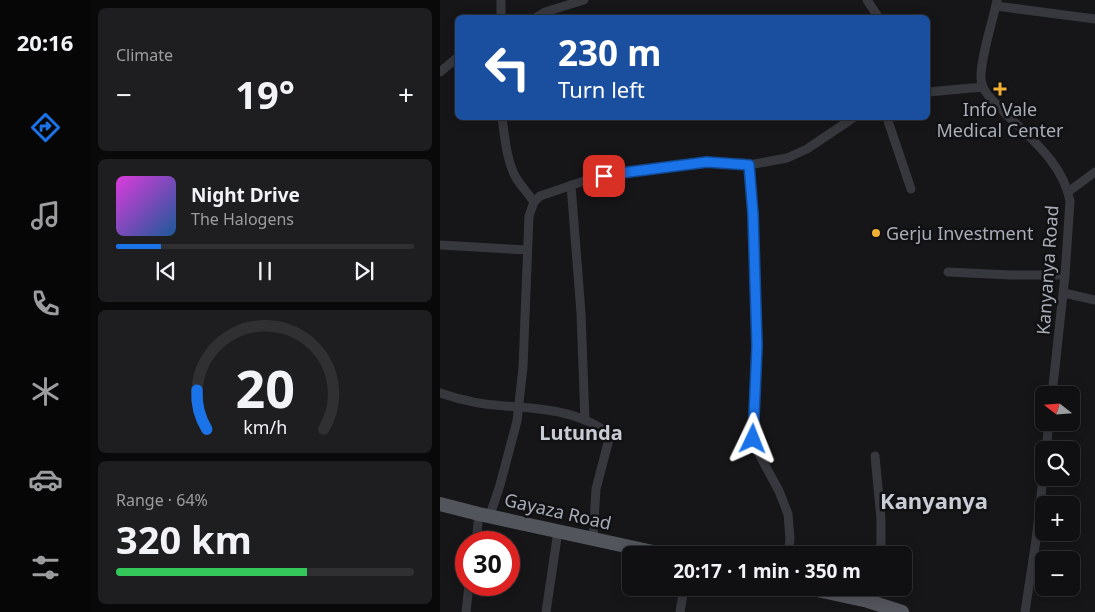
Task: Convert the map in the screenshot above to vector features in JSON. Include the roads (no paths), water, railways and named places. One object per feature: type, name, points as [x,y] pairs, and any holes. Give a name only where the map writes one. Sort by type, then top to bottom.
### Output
[{"type":"main road","name":"Gayaza Road","points":[[440,504],[625,546]]},
{"type":"main road","points":[[845,596],[902,612]]},
{"type":"street","points":[[501,0],[501,15]]},
{"type":"street","points":[[540,15],[564,5],[584,0]]},
{"type":"street","points":[[867,0],[877,15]]},
{"type":"street","points":[[930,92],[983,87],[982,70],[997,3],[1095,19]]},
{"type":"street","points":[[440,72],[455,60]]},
{"type":"street","name":"Kanyanya Road","points":[[983,87],[991,99],[1058,169],[1068,192],[1070,211],[1064,293],[1053,386]]},
{"type":"street","points":[[502,120],[508,157],[512,168],[521,185],[534,202]]},
{"type":"street","points":[[480,531],[485,515],[500,485],[517,421],[523,366],[529,216],[534,202],[540,196],[571,185],[621,173],[707,162],[749,165],[776,161],[796,154],[851,120]]},
{"type":"street","points":[[888,120],[911,189]]},
{"type":"street","points":[[749,165],[753,214],[757,346],[753,439],[758,454],[779,491],[788,514],[790,533],[789,546]]},
{"type":"street","points":[[1068,192],[1095,172]]},
{"type":"street","points":[[571,185],[582,313],[585,420]]},
{"type":"street","points":[[440,245],[527,250]]},
{"type":"street","points":[[948,272],[1065,275]]},
{"type":"street","points":[[1064,293],[1095,300]]},
{"type":"street","points":[[440,393],[476,402],[518,406],[570,415],[585,420],[609,434],[596,489],[593,539]]},
{"type":"street","points":[[876,456],[881,546]]},
{"type":"street","points":[[1025,612],[1042,486]]},
{"type":"street","points":[[546,612],[558,531]]},
{"type":"street","points":[[466,612],[468,596]]},
{"type":"street","points":[[680,612],[683,596]]},
{"type":"street","points":[[868,601],[870,596]]},
{"type":"place","name":"Info Vale Medical Center","points":[[1000,89]]},
{"type":"place","name":"Gerju Investment","points":[[876,233]]},
{"type":"district","name":"Lutunda","points":[[581,432]]},
{"type":"district","name":"Kanyanya","points":[[934,500]]}]
